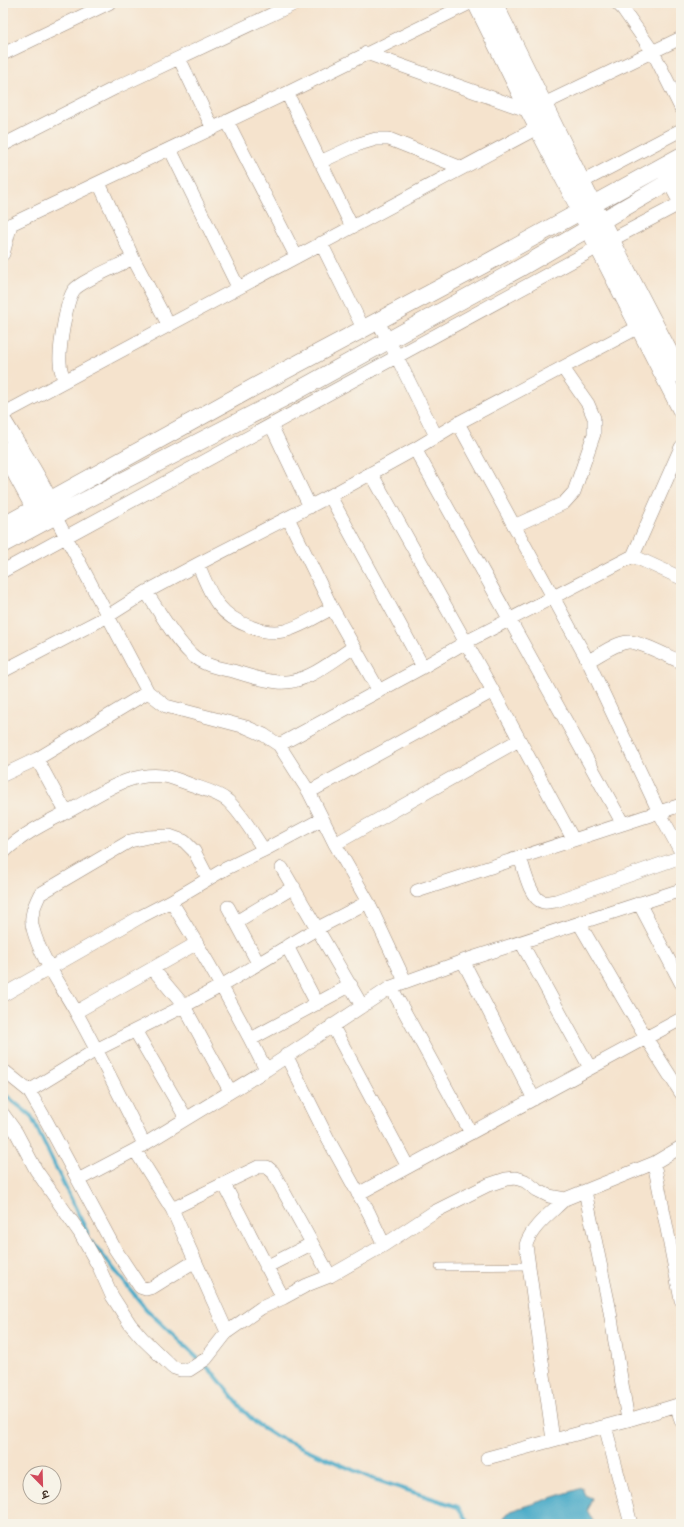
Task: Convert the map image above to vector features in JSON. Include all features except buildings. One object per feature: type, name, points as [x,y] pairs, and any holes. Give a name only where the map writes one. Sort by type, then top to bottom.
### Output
[{"type":"street","points":[[3,54],[109,3]]},
{"type":"street","points":[[3,145],[115,88],[296,3]]},
{"type":"street","points":[[3,254],[7,226],[213,129],[470,3]]},
{"type":"street","points":[[476,3],[536,108],[582,182],[587,208]]},
{"type":"street","points":[[494,3],[536,108],[537,128],[587,208],[605,243],[681,375]]},
{"type":"street","points":[[623,5],[654,52],[681,108]]},
{"type":"street","points":[[366,53],[536,108],[681,38]]},
{"type":"street","points":[[179,58],[213,129]]},
{"type":"street","points":[[287,93],[352,227]]},
{"type":"street","points":[[227,121],[296,256]]},
{"type":"street","points":[[3,414],[168,324],[537,128]]},
{"type":"street","points":[[582,182],[681,130]]},
{"type":"street","points":[[320,162],[376,139],[388,139],[462,168]]},
{"type":"street","points":[[170,149],[238,287]]},
{"type":"street","points":[[3,544],[45,512],[370,325],[681,156]]},
{"type":"street","points":[[3,571],[605,243],[681,204],[675,179],[661,167]]},
{"type":"street","points":[[3,526],[45,512],[286,397],[389,341],[675,179]]},
{"type":"street","points":[[99,183],[133,258],[168,324]]},
{"type":"street","points":[[321,243],[370,325],[389,341],[436,436]]},
{"type":"street","points":[[605,243],[639,327],[681,410]]},
{"type":"street","points":[[64,380],[60,364],[59,351],[68,302],[74,290],[133,258]]},
{"type":"street","points":[[3,671],[108,616],[146,592],[198,564],[310,507],[415,449],[458,423],[639,327]]},
{"type":"street","points":[[514,526],[564,503],[574,492],[594,434],[594,418],[588,404],[563,368]]},
{"type":"street","points":[[3,421],[26,459],[45,512]]},
{"type":"street","points":[[458,423],[588,661],[659,812],[681,852]]},
{"type":"street","points":[[270,425],[310,507]]},
{"type":"street","points":[[279,745],[466,642],[633,556],[681,447]]},
{"type":"street","points":[[415,449],[623,824]]},
{"type":"street","points":[[3,450],[45,512],[66,536],[148,692],[166,706],[246,727],[264,735],[279,745],[309,792],[335,844],[368,902],[405,981]]},
{"type":"street","points":[[371,473],[493,691],[572,840]]},
{"type":"street","points":[[330,496],[423,667]]},
{"type":"street","points":[[288,518],[332,608],[379,690]]},
{"type":"street","points":[[633,556],[681,578]]},
{"type":"street","points":[[198,564],[209,590],[227,616],[241,624],[255,629],[284,631],[298,626],[332,608]]},
{"type":"street","points":[[146,592],[182,645],[192,656],[203,663],[218,668],[277,682],[288,683],[312,673],[354,647]]},
{"type":"street","points":[[588,661],[617,645],[628,642],[640,644],[681,662]]},
{"type":"street","points":[[309,792],[493,691]]},
{"type":"street","points":[[3,775],[37,759],[148,692]]},
{"type":"street","points":[[335,844],[519,740]]},
{"type":"street","points":[[37,759],[66,812]]},
{"type":"street","points":[[3,853],[16,841],[105,789],[133,778],[152,776],[169,777],[204,789],[227,800],[238,812],[264,850]]},
{"type":"street","points":[[417,891],[681,805]]},
{"type":"street","points":[[3,995],[171,901],[208,878],[322,819]]},
{"type":"street","points":[[208,878],[194,851],[184,841],[170,836],[148,836],[130,841],[40,894],[35,903],[32,928],[50,968],[96,1050],[140,1147],[172,1210],[227,1332]]},
{"type":"street","points":[[520,857],[532,892],[537,899],[544,903],[556,901],[681,857]]},
{"type":"street","points":[[282,868],[362,1006]]},
{"type":"street","points":[[236,922],[294,887]]},
{"type":"street","points":[[78,1180],[140,1147],[266,1070],[286,1055],[391,987],[463,960],[681,890]]},
{"type":"street","points":[[171,901],[197,943],[250,1038],[266,1070]]},
{"type":"street","points":[[29,1091],[96,1050],[136,1032],[221,986],[318,928],[368,902]]},
{"type":"street","points":[[639,903],[681,983]]},
{"type":"street","points":[[228,907],[258,963]]},
{"type":"street","points":[[580,923],[646,1038],[681,1093]]},
{"type":"street","points":[[521,942],[590,1068]]},
{"type":"street","points":[[76,1012],[197,943]]},
{"type":"street","points":[[287,946],[317,1004]]},
{"type":"street","points":[[463,960],[534,1099]]},
{"type":"street","points":[[153,969],[184,1006],[230,1092]]},
{"type":"street","points":[[250,1038],[317,1004],[350,985]]},
{"type":"street","points":[[391,987],[471,1133]]},
{"type":"street","points":[[358,1194],[681,1019]]},
{"type":"street","points":[[332,1025],[408,1167]]},
{"type":"street","points":[[136,1032],[186,1118]]},
{"type":"street","points":[[286,1055],[328,1140],[369,1213],[384,1245]]},
{"type":"street","points":[[3,1070],[29,1091],[115,1250],[140,1287],[146,1289],[153,1287],[195,1261]]},
{"type":"street","points":[[3,1114],[16,1132],[36,1170],[80,1233],[99,1267],[112,1296],[130,1324],[172,1367],[181,1370],[189,1370],[206,1359],[227,1332],[261,1308],[307,1285],[330,1276],[384,1245],[434,1212],[488,1185],[506,1178],[516,1178],[526,1181],[536,1190],[549,1196],[566,1199]]},
{"type":"street","points":[[553,1440],[526,1251],[528,1239],[541,1223],[566,1199],[654,1163],[681,1147]]},
{"type":"street","points":[[654,1163],[681,1300]]},
{"type":"street","points":[[172,1210],[258,1167],[267,1167],[273,1172],[311,1244],[330,1276]]},
{"type":"street","points":[[224,1184],[283,1298]]},
{"type":"street","points":[[585,1191],[609,1306],[628,1420]]},
{"type":"street","points":[[266,1267],[311,1244]]},
{"type":"street","points":[[487,1458],[679,1405],[681,1421]]},
{"type":"street","points":[[605,1426],[632,1524]]},
{"type":"lane","points":[[439,1267],[528,1266]]},
{"type":"water","points":[[582,1488],[585,1495],[592,1498],[587,1510],[593,1524],[503,1524],[503,1518],[510,1511]]},
{"type":"waterway","points":[[3,1093],[31,1116],[88,1234]]},
{"type":"waterway","points":[[92,1242],[146,1309],[215,1375],[243,1410],[257,1424],[276,1436],[371,1478],[458,1507],[469,1524]]}]
